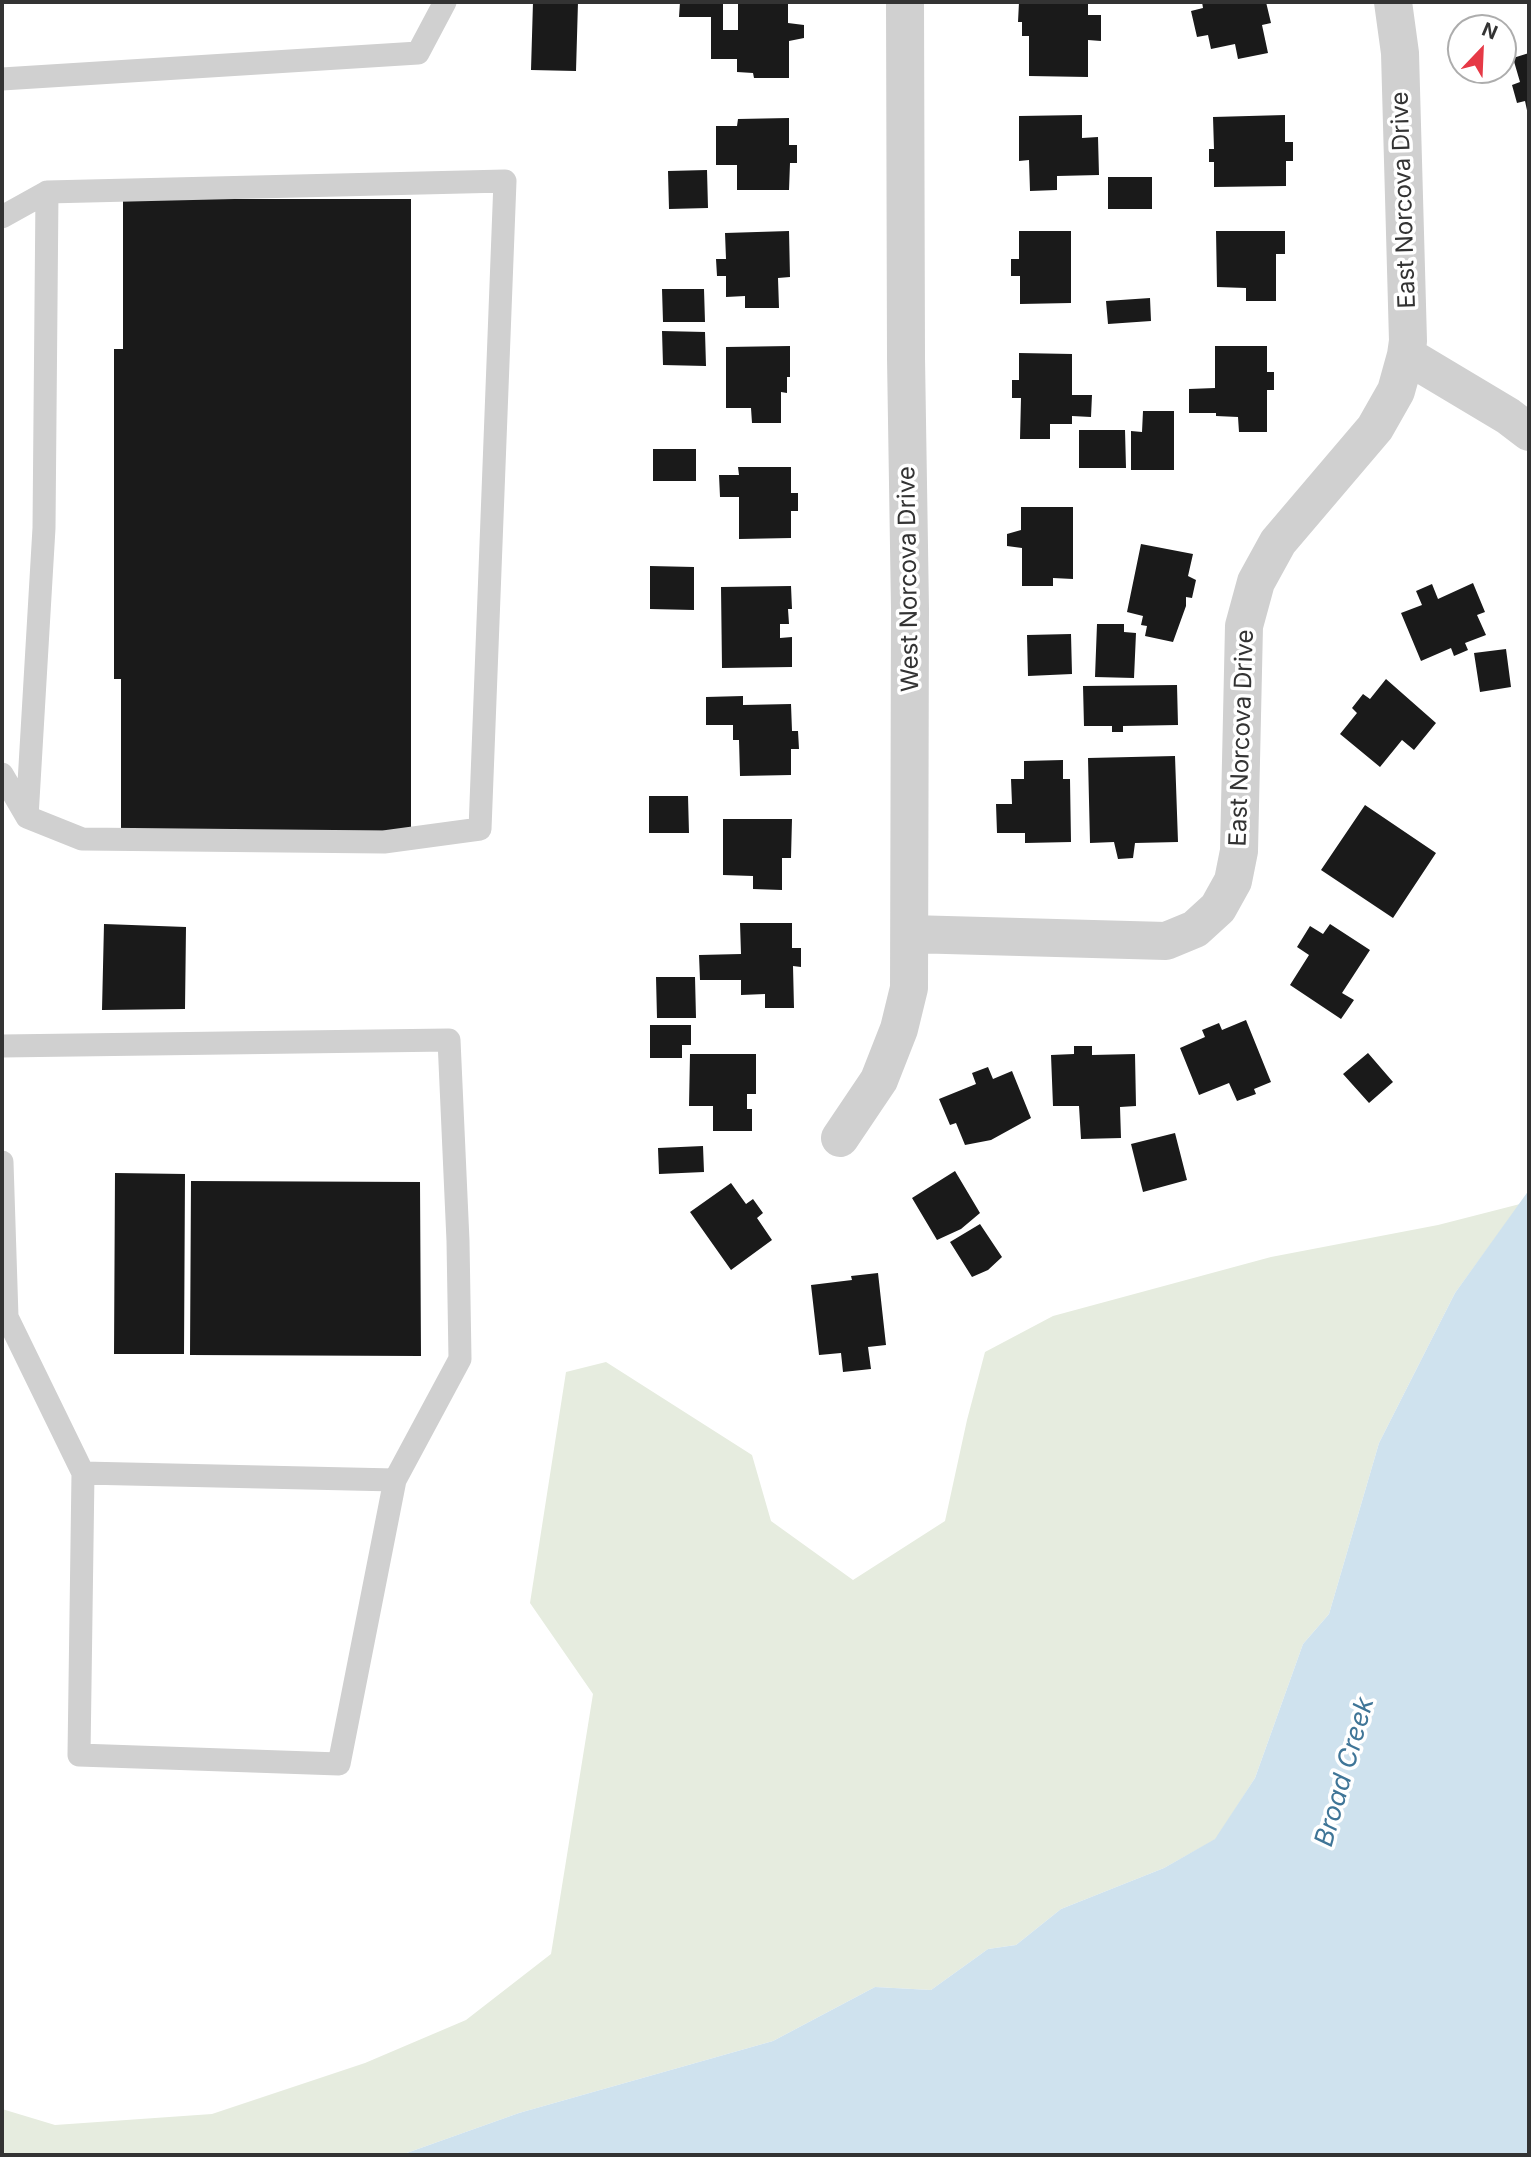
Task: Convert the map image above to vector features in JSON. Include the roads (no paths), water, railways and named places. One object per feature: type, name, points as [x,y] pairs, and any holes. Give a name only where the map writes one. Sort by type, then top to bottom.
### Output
[{"type":"street","name":"West Norcova Drive","points":[[840,1139],[878,1080],[900,1029],[909,988],[905,2]]},
{"type":"street","name":"East Norcova Drive","points":[[910,934],[1166,941],[1195,929],[1218,908],[1233,881],[1239,851],[1244,626],[1256,582],[1278,542],[1375,428],[1396,391],[1406,355],[1408,341],[1400,53],[1393,2]]},
{"type":"street","points":[[1406,355],[1529,432]]},
{"type":"lane","points":[[2,79],[418,53],[445,2]]},
{"type":"lane","points":[[2,216],[47,192],[505,181],[480,830],[384,842],[82,839],[27,817],[2,774]]},
{"type":"lane","points":[[27,817],[44,528],[47,192]]},
{"type":"lane","points":[[2,1046],[449,1040],[460,1359],[395,1480],[339,1764],[79,1755],[83,1473],[7,1317],[2,1162]]},
{"type":"lane","points":[[83,1473],[395,1480]]},
{"type":"water","name":"Broad Creek","points":[[1529,1190],[1529,2155],[401,2155],[519,2113],[773,2041],[875,1987],[931,1990],[988,1949],[1016,1945],[1061,1909],[1164,1868],[1215,1839],[1255,1778],[1303,1644],[1329,1614],[1379,1443],[1455,1293]]}]
